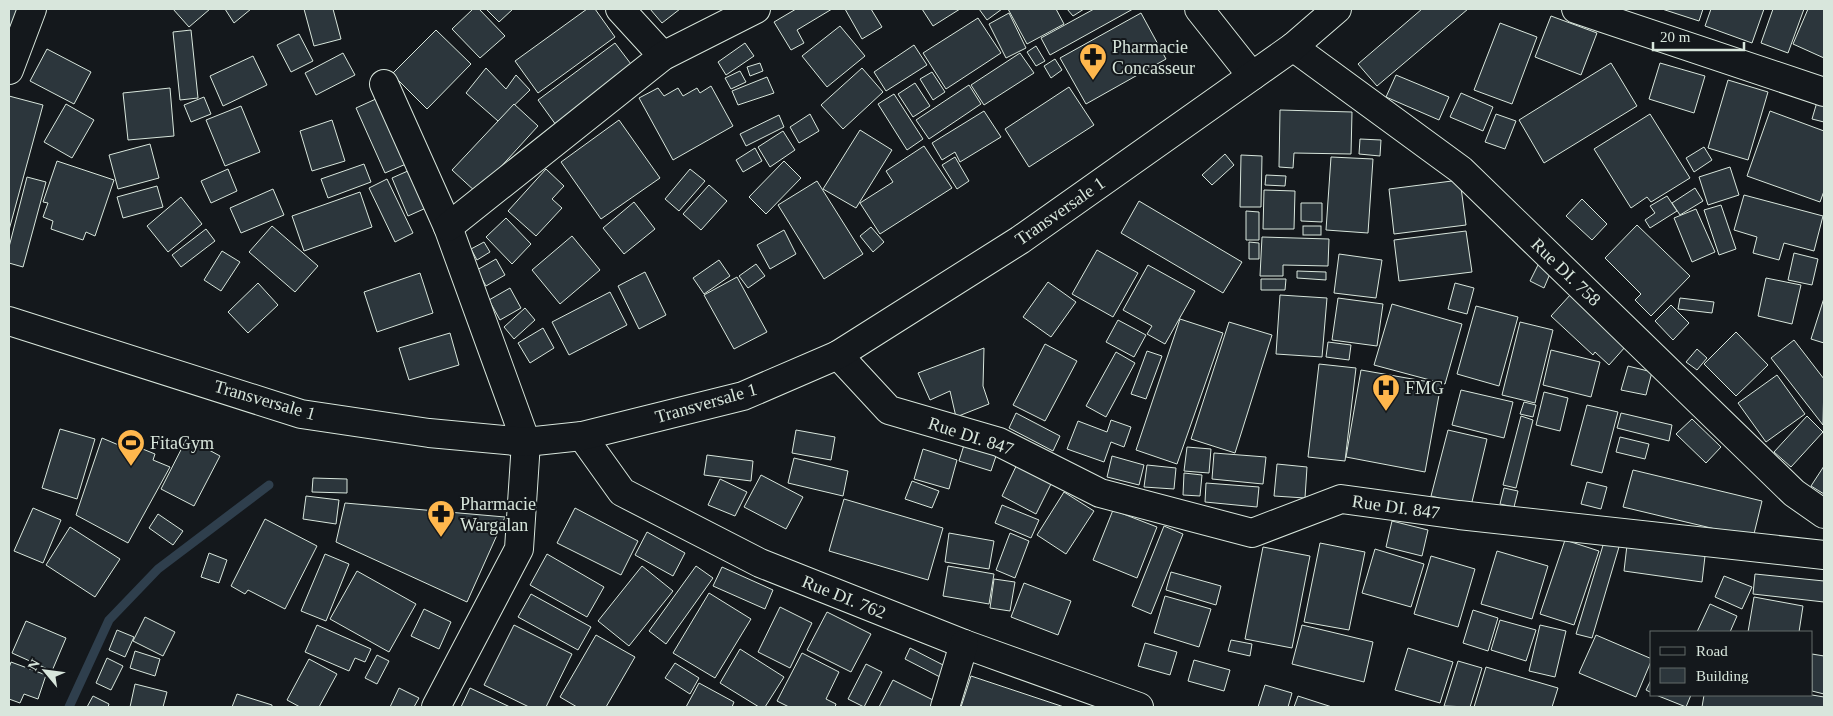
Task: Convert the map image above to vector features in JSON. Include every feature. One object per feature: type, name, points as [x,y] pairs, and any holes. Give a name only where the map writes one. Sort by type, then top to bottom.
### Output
[{"type":"street","points":[[9,70],[32,9]]},
{"type":"street","points":[[620,9],[663,56]]},
{"type":"street","points":[[448,227],[663,56],[756,9]]},
{"type":"street","points":[[1199,9],[1252,76]]},
{"type":"street","name":"Transversale 1","points":[[9,321],[302,414],[429,433],[526,442],[582,436],[743,396],[838,355],[1020,240],[1293,47],[1337,9]]},
{"type":"street","points":[[1576,9],[1824,92]]},
{"type":"street","name":"Rue DI. 758","points":[[1293,47],[1461,170],[1794,493],[1824,514]]},
{"type":"street","points":[[384,84],[448,227],[526,442],[519,549],[436,707]]},
{"type":"street","name":"Rue DI. 847","points":[[838,355],[889,410],[999,442],[1100,493],[1252,533],[1342,499],[1459,515],[1824,555]]},
{"type":"street","name":"Rue DI. 762","points":[[582,436],[622,492],[760,563],[964,644],[1139,707]]},
{"type":"street","points":[[945,707],[964,644]]},
{"type":"building","points":[[9,9],[24,9],[9,54]]},
{"type":"building","points":[[173,9],[210,9],[189,27]]},
{"type":"building","points":[[225,9],[251,9],[234,23]]},
{"type":"building","points":[[304,9],[333,9],[341,39],[314,46]]},
{"type":"building","points":[[473,9],[479,9],[505,36],[480,58],[452,29]]},
{"type":"building","points":[[486,9],[513,9],[499,22]]},
{"type":"building","points":[[587,9],[595,9],[615,37],[538,93],[515,61]]},
{"type":"building","points":[[650,9],[680,9],[662,23]]},
{"type":"building","points":[[796,9],[832,9],[797,30],[804,43],[791,50],[774,22]]},
{"type":"building","points":[[845,9],[871,9],[882,27],[862,39]]},
{"type":"building","points":[[922,9],[960,9],[933,26]]},
{"type":"building","points":[[979,9],[1002,9],[987,20]]},
{"type":"building","points":[[1008,9],[1056,9],[1064,24],[1027,44]]},
{"type":"building","points":[[1067,9],[1084,9],[1073,16]]},
{"type":"building","points":[[1094,9],[1133,9],[1050,55],[1041,38]]},
{"type":"building","points":[[1422,9],[1468,9],[1377,86],[1358,64]]},
{"type":"building","points":[[1662,9],[1703,9],[1699,21]]},
{"type":"building","points":[[1711,9],[1764,9],[1752,43],[1705,26]]},
{"type":"building","points":[[1773,9],[1804,9],[1788,53],[1761,43]]},
{"type":"building","points":[[1808,9],[1824,9],[1824,58],[1793,44]]},
{"type":"building","points":[[1009,13],[1026,48],[1006,58],[989,24]]},
{"type":"building","points":[[1141,13],[1166,59],[1086,104],[1060,58]]},
{"type":"building","points":[[1551,16],[1597,33],[1581,75],[1535,57]]},
{"type":"building","points":[[978,18],[1001,53],[946,89],[923,53]]},
{"type":"building","points":[[1500,23],[1537,37],[1512,104],[1474,90]]},
{"type":"building","points":[[840,26],[865,56],[827,87],[802,56]]},
{"type":"building","points":[[191,30],[198,98],[180,100],[173,32]]},
{"type":"building","points":[[436,30],[471,64],[427,109],[392,74]]},
{"type":"building","points":[[299,34],[313,61],[291,72],[277,45]]},
{"type":"building","points":[[615,43],[634,68],[556,125],[538,100]]},
{"type":"building","points":[[745,43],[754,56],[726,75],[718,62]]},
{"type":"building","points":[[914,45],[927,65],[886,91],[874,72]]},
{"type":"building","points":[[1036,46],[1045,61],[1036,66],[1027,52]]},
{"type":"building","points":[[47,49],[91,72],[74,104],[30,81]]},
{"type":"building","points":[[343,53],[355,75],[316,95],[305,73]]},
{"type":"building","points":[[1020,53],[1034,73],[984,105],[971,85]]},
{"type":"building","points":[[253,56],[267,85],[223,106],[210,76]]},
{"type":"building","points":[[1055,59],[1062,70],[1051,78],[1044,66]]},
{"type":"building","points":[[760,63],[763,71],[750,76],[747,67]]},
{"type":"building","points":[[1611,63],[1637,106],[1544,163],[1519,120]]},
{"type":"building","points":[[1660,63],[1705,76],[1694,113],[1649,99]]},
{"type":"building","points":[[486,68],[506,89],[516,75],[530,90],[498,121],[466,93]]},
{"type":"building","points":[[862,68],[883,92],[843,129],[821,105]]},
{"type":"building","points":[[740,71],[746,82],[731,89],[725,78]]},
{"type":"building","points":[[932,72],[945,92],[933,100],[920,79]]},
{"type":"building","points":[[1396,75],[1449,97],[1439,120],[1386,97]]},
{"type":"building","points":[[767,77],[774,93],[738,105],[732,91]]},
{"type":"building","points":[[1728,80],[1768,92],[1748,160],[1708,148]]},
{"type":"building","points":[[915,83],[930,106],[913,117],[898,94]]},
{"type":"building","points":[[969,85],[981,104],[929,139],[916,120]]},
{"type":"building","points":[[711,86],[733,126],[673,160],[639,98],[658,88],[664,96],[678,88],[683,96],[697,88],[700,93]]},
{"type":"building","points":[[1069,87],[1094,125],[1029,167],[1005,129]]},
{"type":"building","points":[[170,88],[174,136],[128,140],[123,93]]},
{"type":"building","points":[[1461,93],[1493,107],[1483,131],[1450,117]]},
{"type":"building","points":[[894,94],[923,139],[907,150],[878,104]]},
{"type":"building","points":[[9,96],[43,105],[9,230]]},
{"type":"building","points":[[204,97],[211,114],[191,122],[184,105]]},
{"type":"building","points":[[378,98],[406,164],[385,173],[356,108]]},
{"type":"building","points":[[1817,102],[1824,105],[1824,122],[1812,119]]},
{"type":"building","points":[[66,104],[94,120],[72,158],[44,142]]},
{"type":"building","points":[[514,104],[538,126],[477,193],[452,170]]},
{"type":"building","points":[[241,106],[260,152],[225,166],[206,120]]},
{"type":"building","points":[[1280,110],[1352,112],[1351,154],[1294,153],[1293,168],[1279,167]]},
{"type":"building","points":[[984,111],[1001,137],[960,162],[955,152],[942,160],[932,143]]},
{"type":"building","points":[[1770,111],[1824,131],[1824,191],[1820,202],[1747,176]]},
{"type":"building","points":[[810,114],[819,131],[799,143],[790,127]]},
{"type":"building","points":[[1496,114],[1516,121],[1505,149],[1485,142]]},
{"type":"building","points":[[1650,114],[1690,178],[1651,202],[1647,197],[1631,208],[1594,149]]},
{"type":"building","points":[[779,115],[784,127],[746,146],[740,134]]},
{"type":"building","points":[[332,120],[345,161],[312,171],[300,131]]},
{"type":"building","points":[[619,120],[660,178],[601,219],[561,162]]},
{"type":"building","points":[[860,130],[892,150],[856,208],[823,189]]},
{"type":"building","points":[[783,131],[795,150],[770,167],[758,147]]},
{"type":"building","points":[[1360,139],[1381,140],[1380,156],[1359,154]]},
{"type":"building","points":[[150,144],[159,178],[118,189],[109,155]]},
{"type":"building","points":[[924,146],[952,188],[880,234],[860,203],[893,182],[886,171]]},
{"type":"building","points":[[1704,147],[1712,160],[1694,172],[1686,158]]},
{"type":"building","points":[[755,148],[762,161],[743,172],[736,160]]},
{"type":"building","points":[[1225,154],[1234,165],[1212,185],[1202,175]]},
{"type":"building","points":[[1241,155],[1262,156],[1261,207],[1240,207]]},
{"type":"building","points":[[955,157],[969,181],[957,189],[942,165]]},
{"type":"building","points":[[1331,157],[1373,159],[1368,233],[1326,230]]},
{"type":"building","points":[[57,161],[114,180],[95,236],[86,232],[83,240],[51,229],[53,221],[43,217],[48,203],[43,202]]},
{"type":"building","points":[[784,161],[801,178],[766,214],[749,197]]},
{"type":"building","points":[[364,164],[371,182],[328,198],[321,179]]},
{"type":"building","points":[[1730,167],[1739,195],[1708,205],[1699,177]]},
{"type":"building","points":[[228,169],[237,191],[211,203],[201,181]]},
{"type":"building","points":[[546,169],[564,186],[552,199],[562,208],[536,236],[508,211]]},
{"type":"building","points":[[690,169],[705,181],[679,211],[665,199]]},
{"type":"building","points":[[410,170],[426,208],[408,216],[392,178]]},
{"type":"building","points":[[1266,175],[1286,176],[1285,186],[1265,185]]},
{"type":"building","points":[[27,177],[46,182],[23,267],[9,263],[9,247]]},
{"type":"building","points":[[387,179],[413,233],[395,242],[369,188]]},
{"type":"building","points":[[1460,180],[1466,225],[1394,234],[1389,189]]},
{"type":"building","points":[[817,181],[863,254],[824,279],[778,205]]},
{"type":"building","points":[[709,185],[727,201],[701,230],[683,214]]},
{"type":"building","points":[[157,186],[163,207],[123,218],[117,197]]},
{"type":"building","points":[[1695,188],[1703,201],[1680,215],[1672,203]]},
{"type":"building","points":[[273,189],[284,215],[241,233],[230,208]]},
{"type":"building","points":[[1264,190],[1295,191],[1294,229],[1263,229]]},
{"type":"building","points":[[360,192],[372,227],[304,251],[292,216]]},
{"type":"building","points":[[1744,195],[1823,216],[1814,251],[1784,243],[1779,260],[1753,253],[1757,237],[1734,230]]},
{"type":"building","points":[[1667,196],[1677,211],[1650,228],[1645,220],[1655,213],[1650,206]]},
{"type":"building","points":[[181,197],[202,224],[168,252],[147,226]]},
{"type":"building","points":[[1582,199],[1607,224],[1592,240],[1566,216]]},
{"type":"building","points":[[1139,201],[1242,262],[1223,293],[1121,233]]},
{"type":"building","points":[[634,202],[655,229],[624,254],[603,228]]},
{"type":"building","points":[[1301,203],[1322,203],[1322,222],[1301,221]]},
{"type":"building","points":[[1721,205],[1736,249],[1719,255],[1704,210]]},
{"type":"building","points":[[1696,209],[1715,252],[1692,262],[1674,218]]},
{"type":"building","points":[[1246,211],[1259,212],[1259,240],[1246,240]]},
{"type":"building","points":[[506,218],[531,244],[512,264],[486,237]]},
{"type":"building","points":[[1637,225],[1690,276],[1651,316],[1635,300],[1641,294],[1605,258]]},
{"type":"building","points":[[272,226],[318,266],[295,292],[249,252]]},
{"type":"building","points":[[1303,226],[1321,226],[1321,235],[1303,235]]},
{"type":"building","points":[[871,227],[884,242],[873,252],[860,236]]},
{"type":"building","points":[[206,229],[215,241],[181,267],[172,255]]},
{"type":"building","points":[[784,230],[796,254],[770,269],[757,245]]},
{"type":"building","points":[[1466,231],[1472,272],[1399,281],[1394,240]]},
{"type":"building","points":[[572,236],[600,270],[560,304],[532,270]]},
{"type":"building","points":[[1262,237],[1329,239],[1328,266],[1283,265],[1283,276],[1260,276]]},
{"type":"building","points":[[484,242],[490,252],[477,260],[471,249]]},
{"type":"building","points":[[1249,242],[1259,243],[1259,259],[1249,259]]},
{"type":"building","points":[[1097,250],[1138,273],[1113,317],[1072,294]]},
{"type":"building","points":[[222,251],[240,262],[221,291],[204,280]]},
{"type":"building","points":[[1794,253],[1818,259],[1812,285],[1788,280]]},
{"type":"building","points":[[1339,254],[1382,260],[1376,298],[1334,293]]},
{"type":"building","points":[[496,259],[505,275],[486,286],[477,270]]},
{"type":"building","points":[[719,260],[730,276],[704,294],[693,278]]},
{"type":"building","points":[[1539,263],[1552,269],[1544,288],[1530,281]]},
{"type":"building","points":[[756,264],[765,276],[748,288],[739,276]]},
{"type":"building","points":[[1148,265],[1195,291],[1165,344],[1147,334],[1152,326],[1123,310]]},
{"type":"building","points":[[1297,271],[1326,272],[1326,280],[1297,278]]},
{"type":"building","points":[[645,272],[666,315],[639,329],[618,286]]},
{"type":"building","points":[[420,273],[433,313],[377,332],[364,292]]},
{"type":"building","points":[[737,277],[767,332],[734,349],[704,295]]},
{"type":"building","points":[[1766,278],[1801,285],[1792,324],[1758,316]]},
{"type":"building","points":[[1261,279],[1286,279],[1285,290],[1261,290]]},
{"type":"building","points":[[1048,282],[1076,302],[1051,337],[1023,317]]},
{"type":"building","points":[[258,283],[278,305],[248,333],[228,312]]},
{"type":"building","points":[[1455,283],[1474,288],[1467,314],[1448,309]]},
{"type":"building","points":[[510,288],[521,308],[500,320],[489,300]]},
{"type":"building","points":[[610,292],[627,325],[569,355],[552,322]]},
{"type":"building","points":[[1571,294],[1626,346],[1609,365],[1595,352],[1593,355],[1551,316]]},
{"type":"building","points":[[1280,295],[1327,298],[1322,357],[1276,354]]},
{"type":"building","points":[[1338,298],[1383,304],[1377,346],[1332,340]]},
{"type":"building","points":[[1680,298],[1714,302],[1712,313],[1678,309]]},
{"type":"building","points":[[1824,298],[1824,343],[1811,339]]},
{"type":"building","points":[[1392,304],[1462,324],[1445,384],[1374,365]]},
{"type":"building","points":[[1671,305],[1689,323],[1673,340],[1655,321]]},
{"type":"building","points":[[1476,306],[1518,317],[1499,386],[1457,374]]},
{"type":"building","points":[[525,308],[535,320],[514,339],[504,327]]},
{"type":"building","points":[[1180,319],[1223,333],[1177,464],[1136,450]]},
{"type":"building","points":[[1118,320],[1146,335],[1134,357],[1106,342]]},
{"type":"building","points":[[1229,322],[1272,335],[1235,453],[1191,439]]},
{"type":"building","points":[[1520,322],[1553,330],[1535,403],[1502,395]]},
{"type":"building","points":[[543,328],[554,348],[530,363],[518,343]]},
{"type":"building","points":[[1736,332],[1768,365],[1736,396],[1704,364]]},
{"type":"building","points":[[450,333],[459,365],[409,380],[399,348]]},
{"type":"building","points":[[1794,340],[1824,379],[1823,425],[1771,358]]},
{"type":"building","points":[[1328,342],[1351,345],[1349,360],[1326,357]]},
{"type":"building","points":[[1045,344],[1077,361],[1045,421],[1013,405]]},
{"type":"building","points":[[984,348],[983,386],[989,404],[956,417],[950,391],[930,400],[918,373]]},
{"type":"building","points":[[1697,349],[1707,358],[1697,370],[1686,362]]},
{"type":"building","points":[[1551,350],[1600,362],[1591,397],[1543,385]]},
{"type":"building","points":[[1147,351],[1162,356],[1146,399],[1131,394]]},
{"type":"building","points":[[1116,352],[1135,363],[1106,417],[1086,406]]},
{"type":"building","points":[[1319,364],[1356,368],[1345,461],[1308,457]]},
{"type":"building","points":[[1628,366],[1652,372],[1646,395],[1621,390]]},
{"type":"building","points":[[1361,370],[1441,384],[1425,472],[1346,457]]},
{"type":"building","points":[[1777,375],[1805,414],[1766,442],[1738,403]]},
{"type":"building","points":[[1461,390],[1513,402],[1504,438],[1452,425]]},
{"type":"building","points":[[1544,392],[1568,398],[1560,431],[1536,425]]},
{"type":"building","points":[[1524,402],[1536,405],[1533,417],[1520,414]]},
{"type":"building","points":[[1587,405],[1618,412],[1602,473],[1571,465]]},
{"type":"building","points":[[1016,413],[1060,436],[1053,451],[1009,428]]},
{"type":"building","points":[[1621,413],[1672,425],[1669,441],[1617,428]]},
{"type":"building","points":[[1521,416],[1533,420],[1516,488],[1503,485]]},
{"type":"building","points":[[1807,416],[1823,432],[1791,467],[1774,452]]},
{"type":"building","points":[[1692,419],[1721,447],[1706,463],[1676,434]]},
{"type":"building","points":[[1111,420],[1131,427],[1124,447],[1111,442],[1104,462],[1067,449],[1078,421],[1107,432]]},
{"type":"building","points":[[60,429],[95,439],[77,499],[42,488]]},
{"type":"building","points":[[796,430],[835,437],[831,460],[792,453]]},
{"type":"building","points":[[1448,430],[1487,439],[1471,506],[1431,496]]},
{"type":"building","points":[[1620,437],[1649,444],[1645,459],[1616,452]]},
{"type":"building","points":[[102,438],[121,446],[123,441],[155,454],[153,460],[170,467],[128,543],[76,515]]},
{"type":"building","points":[[187,438],[220,456],[194,506],[161,489]]},
{"type":"building","points":[[964,445],[996,456],[991,471],[959,461]]},
{"type":"building","points":[[1187,447],[1211,449],[1209,473],[1184,471]]},
{"type":"building","points":[[923,449],[957,460],[949,489],[914,479]]},
{"type":"building","points":[[1214,453],[1266,457],[1263,484],[1212,479]]},
{"type":"building","points":[[707,455],[753,461],[751,481],[704,475]]},
{"type":"building","points":[[1112,456],[1144,465],[1139,485],[1107,477]]},
{"type":"building","points":[[794,458],[848,471],[843,496],[788,483]]},
{"type":"building","points":[[1019,460],[1054,478],[1036,514],[1002,496]]},
{"type":"building","points":[[1277,464],[1307,467],[1305,498],[1274,496]]},
{"type":"building","points":[[1147,465],[1176,468],[1174,489],[1144,487]]},
{"type":"building","points":[[1824,466],[1824,494],[1811,486]]},
{"type":"building","points":[[1633,470],[1762,501],[1753,538],[1623,507]]},
{"type":"building","points":[[1184,473],[1202,475],[1200,496],[1183,495]]},
{"type":"building","points":[[761,475],[803,497],[786,529],[744,507]]},
{"type":"building","points":[[313,478],[347,479],[347,493],[312,492]]},
{"type":"building","points":[[720,479],[747,492],[735,516],[708,505]]},
{"type":"building","points":[[912,481],[939,491],[932,508],[905,499]]},
{"type":"building","points":[[1587,482],[1607,487],[1601,509],[1581,504]]},
{"type":"building","points":[[1206,483],[1259,487],[1257,507],[1205,502]]},
{"type":"building","points":[[1504,488],[1518,491],[1514,507],[1500,504]]},
{"type":"building","points":[[1064,492],[1094,511],[1066,554],[1037,535]]},
{"type":"building","points":[[306,496],[339,500],[336,524],[303,519]]},
{"type":"building","points":[[844,499],[943,528],[928,580],[829,551]]},
{"type":"building","points":[[345,503],[505,517],[467,602],[336,542]]},
{"type":"building","points":[[1002,505],[1039,520],[1031,538],[995,523]]},
{"type":"building","points":[[33,508],[61,520],[43,563],[14,551]]},
{"type":"building","points":[[575,508],[638,541],[621,575],[557,543]]},
{"type":"building","points":[[1113,510],[1157,527],[1137,578],[1093,560]]},
{"type":"building","points":[[158,514],[183,531],[173,545],[149,528]]},
{"type":"building","points":[[265,519],[317,546],[285,609],[248,590],[245,594],[231,586]]},
{"type":"building","points":[[1392,521],[1428,530],[1422,556],[1386,547]]},
{"type":"building","points":[[1164,526],[1183,534],[1151,614],[1132,606]]},
{"type":"building","points":[[70,527],[120,559],[95,597],[46,565]]},
{"type":"building","points":[[647,532],[685,553],[673,576],[635,555]]},
{"type":"building","points":[[949,533],[994,541],[989,569],[945,562]]},
{"type":"building","points":[[1010,533],[1029,541],[1015,578],[996,570]]},
{"type":"building","points":[[1565,540],[1599,551],[1574,625],[1540,614]]},
{"type":"building","points":[[1604,542],[1619,547],[1592,638],[1576,634]]},
{"type":"building","points":[[1320,543],[1365,552],[1349,630],[1304,622]]},
{"type":"building","points":[[1627,545],[1705,556],[1702,582],[1624,571]]},
{"type":"building","points":[[1263,547],[1310,556],[1292,648],[1245,639]]},
{"type":"building","points":[[1375,549],[1424,564],[1411,607],[1362,593]]},
{"type":"building","points":[[1497,551],[1548,566],[1532,619],[1481,604]]},
{"type":"building","points":[[209,553],[227,560],[219,583],[201,577]]},
{"type":"building","points":[[325,554],[349,564],[326,621],[301,611]]},
{"type":"building","points":[[547,554],[604,587],[587,617],[530,585]]},
{"type":"building","points":[[1431,556],[1475,569],[1458,627],[1414,614]]},
{"type":"building","points":[[642,566],[673,591],[629,646],[598,621]]},
{"type":"building","points":[[696,566],[713,578],[666,644],[649,631]]},
{"type":"building","points":[[948,566],[994,574],[989,604],[943,596]]},
{"type":"building","points":[[722,567],[773,590],[765,609],[713,586]]},
{"type":"building","points":[[357,571],[416,604],[389,652],[330,619]]},
{"type":"building","points":[[1171,572],[1221,586],[1216,605],[1166,590]]},
{"type":"building","points":[[1755,574],[1824,581],[1824,602],[1753,594]]},
{"type":"building","points":[[1724,576],[1752,587],[1742,609],[1715,597]]},
{"type":"building","points":[[994,579],[1015,582],[1010,611],[990,608]]},
{"type":"building","points":[[1024,583],[1071,601],[1058,635],[1011,617]]},
{"type":"building","points":[[709,593],[751,619],[715,678],[673,653]]},
{"type":"building","points":[[531,594],[591,627],[578,650],[518,617]]},
{"type":"building","points":[[1165,596],[1211,609],[1199,647],[1154,633]]},
{"type":"building","points":[[1754,597],[1803,606],[1799,631],[1748,631]]},
{"type":"building","points":[[1710,604],[1737,616],[1730,631],[1697,631]]},
{"type":"building","points":[[780,607],[812,623],[790,668],[758,652]]},
{"type":"building","points":[[424,609],[451,622],[439,649],[411,636]]},
{"type":"building","points":[[1473,610],[1498,618],[1488,651],[1463,643]]},
{"type":"building","points":[[827,612],[871,634],[851,672],[807,650]]},
{"type":"building","points":[[145,617],[175,632],[163,656],[133,641]]},
{"type":"building","points":[[1500,620],[1536,630],[1526,661],[1491,650]]},
{"type":"building","points":[[26,621],[66,638],[52,671],[12,653]]},
{"type":"building","points":[[317,625],[371,649],[365,662],[355,658],[349,671],[305,652]]},
{"type":"building","points":[[514,625],[572,654],[546,707],[529,707],[484,685]]},
{"type":"building","points":[[1302,625],[1373,642],[1364,682],[1292,664]]},
{"type":"building","points":[[1540,625],[1566,631],[1555,677],[1529,671]]},
{"type":"building","points":[[117,630],[134,637],[125,657],[109,650]]},
{"type":"building","points":[[596,635],[635,657],[606,707],[577,707],[560,697]]},
{"type":"building","points":[[1596,635],[1650,658],[1650,664],[1636,697],[1579,673]]},
{"type":"building","points":[[1231,640],[1252,644],[1250,656],[1228,651]]},
{"type":"building","points":[[1145,643],[1177,652],[1170,675],[1138,666]]},
{"type":"building","points":[[910,648],[945,666],[940,677],[905,659]]},
{"type":"building","points":[[1408,648],[1453,662],[1440,703],[1395,690]]},
{"type":"building","points":[[740,649],[784,677],[765,707],[759,707],[720,683]]},
{"type":"building","points":[[135,651],[160,659],[155,676],[130,668]]},
{"type":"building","points":[[802,653],[839,672],[826,699],[836,704],[835,707],[789,707],[777,701]]},
{"type":"building","points":[[1813,654],[1824,656],[1824,694],[1813,691]]},
{"type":"building","points":[[377,655],[389,661],[377,684],[365,678]]},
{"type":"building","points":[[107,658],[123,666],[111,690],[96,683]]},
{"type":"building","points":[[309,659],[337,674],[319,707],[300,707],[287,700]]},
{"type":"building","points":[[1194,660],[1230,670],[1224,691],[1188,681]]},
{"type":"building","points":[[1458,661],[1482,668],[1470,707],[1444,706]]},
{"type":"building","points":[[11,662],[46,675],[38,699],[24,694],[20,703],[9,699],[9,668]]},
{"type":"building","points":[[675,663],[699,678],[690,694],[665,678]]},
{"type":"building","points":[[866,664],[882,672],[864,707],[848,699]]},
{"type":"building","points":[[1486,667],[1558,688],[1552,707],[1474,707]]},
{"type":"building","points":[[971,676],[1064,707],[961,707]]},
{"type":"building","points":[[893,680],[939,703],[937,707],[879,707]]},
{"type":"building","points":[[1650,682],[1650,692],[1646,690]]},
{"type":"building","points":[[699,683],[734,702],[732,707],[686,707]]},
{"type":"building","points":[[135,684],[167,692],[163,707],[130,707]]},
{"type":"building","points":[[1265,685],[1292,693],[1288,707],[1258,707]]},
{"type":"building","points":[[399,688],[419,698],[414,707],[390,707]]},
{"type":"building","points":[[470,688],[510,707],[461,707]]},
{"type":"building","points":[[237,694],[272,705],[272,707],[232,707]]},
{"type":"building","points":[[1813,695],[1824,697],[1824,707],[1702,707],[1704,696]]},
{"type":"building","points":[[93,696],[109,704],[108,707],[87,707]]},
{"type":"building","points":[[1298,696],[1332,707],[1294,707]]},
{"type":"building","points":[[1658,696],[1691,696],[1686,707]]},
{"type":"waterway","points":[[69,707],[109,620],[158,569],[269,485]]},
{"type":"place","name":"Pharmacie Concasseur","points":[[1093,81]]},
{"type":"place","name":"FMG","points":[[1386,412]]},
{"type":"place","name":"FitaGym","points":[[131,467]]},
{"type":"place","name":"Pharmacie Wargalan","points":[[441,538]]}]
